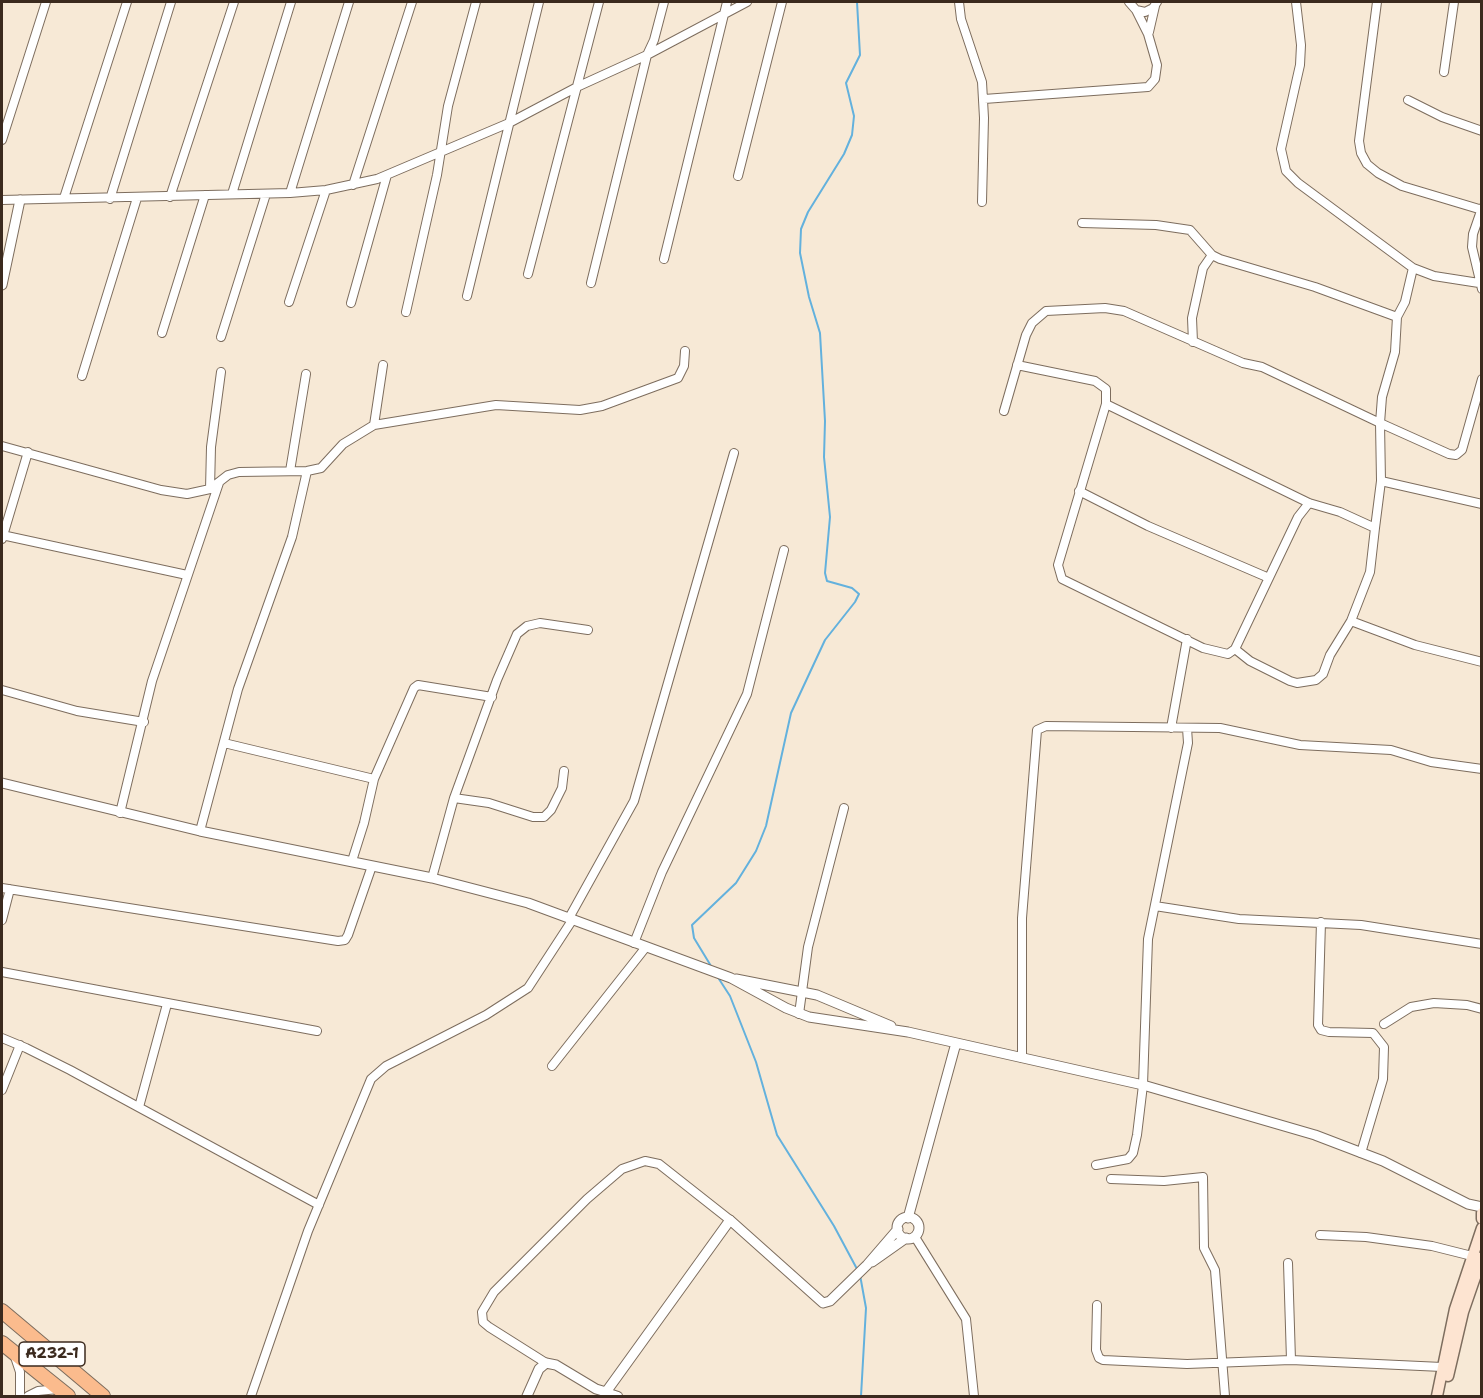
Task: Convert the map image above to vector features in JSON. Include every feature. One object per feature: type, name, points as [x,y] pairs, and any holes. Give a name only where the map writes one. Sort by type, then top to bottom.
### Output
[{"type":"highway","name":"A232-1","points":[[2,1311],[103,1396]]},
{"type":"highway","name":"A232-1","points":[[5,1346],[64,1393]]},
{"type":"main road","points":[[1444,1396],[1482,1228]]},
{"type":"main road","points":[[1437,1396],[1455,1309],[1477,1256]]},
{"type":"street","points":[[2,140],[46,2]]},
{"type":"street","points":[[64,198],[127,2]]},
{"type":"street","points":[[110,199],[171,2]]},
{"type":"street","points":[[170,197],[234,2]]},
{"type":"street","points":[[232,194],[291,2]]},
{"type":"street","points":[[290,193],[349,2]]},
{"type":"street","points":[[353,185],[411,2]]},
{"type":"street","points":[[406,312],[448,106],[477,2]]},
{"type":"street","points":[[467,296],[539,2]]},
{"type":"street","points":[[528,274],[579,86],[599,2]]},
{"type":"street","points":[[591,283],[647,55],[654,40],[664,2]]},
{"type":"street","points":[[664,259],[727,2]]},
{"type":"street","points":[[2,200],[290,193],[353,185],[387,175],[440,154],[509,123],[579,86],[647,55],[724,12],[747,2]]},
{"type":"street","points":[[738,176],[782,2]]},
{"type":"street","points":[[959,2],[961,19],[977,63],[984,99],[982,201]]},
{"type":"street","points":[[984,99],[1148,87],[1155,79],[1157,65],[1148,34],[1136,10],[1129,2]]},
{"type":"street","points":[[1296,2],[1301,45],[1300,65],[1281,149],[1283,163],[1298,183],[1413,268],[1434,276],[1480,286],[1473,240],[1481,209],[1402,186],[1378,173],[1367,164],[1361,153],[1359,141],[1377,2]]},
{"type":"street","points":[[1444,72],[1454,2]]},
{"type":"street","points":[[1148,34],[1156,3]]},
{"type":"street","points":[[1136,10],[1145,12],[1156,3]]},
{"type":"street","points":[[1408,100],[1443,117],[1482,130]]},
{"type":"street","points":[[351,303],[387,175]]},
{"type":"street","points":[[289,302],[326,190]]},
{"type":"street","points":[[221,337],[266,194]]},
{"type":"street","points":[[162,333],[205,195]]},
{"type":"street","points":[[82,376],[137,198]]},
{"type":"street","points":[[2,285],[20,200]]},
{"type":"street","points":[[1082,223],[1156,225],[1190,230],[1212,255],[1315,287],[1397,317]]},
{"type":"street","points":[[1193,342],[1192,318],[1203,268],[1212,255]]},
{"type":"street","points":[[1235,648],[1250,661],[1290,681],[1297,683],[1316,680],[1323,674],[1330,655],[1351,621],[1370,572],[1381,481],[1382,397],[1395,352],[1397,317],[1405,302],[1413,268]]},
{"type":"street","points":[[1004,411],[1026,334],[1032,323],[1046,311],[1056,310],[1105,308],[1124,311],[1243,363],[1262,367],[1380,423],[1456,455],[1462,450],[1482,379]]},
{"type":"street","points":[[2,446],[161,490],[187,494],[210,489],[228,475],[239,472],[307,471],[321,468],[343,444],[374,424],[496,405],[589,410],[678,378],[684,366],[685,351]]},
{"type":"street","points":[[374,424],[382,364]]},
{"type":"street","points":[[1017,364],[1095,381],[1106,389],[1106,404],[1058,565],[1062,579],[1187,639],[1217,653],[1228,654],[1235,648],[1298,517],[1310,503]]},
{"type":"street","points":[[210,489],[211,447],[220,372]]},
{"type":"street","points":[[290,471],[306,374]]},
{"type":"street","points":[[1106,404],[1310,503],[1340,512],[1375,528]]},
{"type":"street","points":[[28,452],[2,537],[187,575]]},
{"type":"street","points":[[251,1396],[319,1204],[371,1079],[386,1066],[486,1015],[528,988],[571,919],[634,801],[734,453]]},
{"type":"street","points":[[201,831],[238,689],[292,537],[307,471]]},
{"type":"street","points":[[120,813],[144,722],[152,681],[220,481]]},
{"type":"street","points":[[1381,481],[1482,504]]},
{"type":"street","points":[[1079,491],[1148,526],[1269,578]]},
{"type":"street","points":[[634,943],[662,872],[747,694],[784,550]]},
{"type":"street","points":[[1351,621],[1414,645],[1482,662]]},
{"type":"street","points":[[432,878],[454,798],[517,634],[527,626],[540,623],[588,630]]},
{"type":"street","points":[[1171,728],[1187,639]]},
{"type":"street","points":[[352,861],[364,823],[374,778],[414,688],[418,685],[492,697]]},
{"type":"street","points":[[2,690],[77,711],[144,722]]},
{"type":"street","points":[[1022,1058],[1022,918],[1037,730],[1046,726],[1221,728],[1300,745],[1390,750],[1431,762],[1482,769]]},
{"type":"street","points":[[1096,1165],[1128,1159],[1132,1153],[1143,1084],[1145,971],[1148,939],[1188,743],[1187,728]]},
{"type":"street","points":[[224,743],[374,778]]},
{"type":"street","points":[[454,798],[489,803],[533,817],[544,817],[551,810],[562,788],[564,771]]},
{"type":"street","points":[[2,783],[201,831],[432,878],[519,901],[709,969],[799,1014],[908,1032],[1143,1084],[1268,1120],[1401,1169],[1468,1204],[1481,1216]]},
{"type":"street","points":[[799,1014],[820,894],[844,808]]},
{"type":"street","points":[[2,920],[6,889],[345,940],[372,866]]},
{"type":"street","points":[[1155,906],[1239,919],[1361,925],[1482,944]]},
{"type":"street","points":[[1321,922],[1318,1025],[1321,1030],[1329,1032],[1373,1033],[1384,1047],[1383,1079],[1361,1153]]},
{"type":"street","points":[[552,1066],[646,947]]},
{"type":"street","points":[[2,972],[317,1031]]},
{"type":"street","points":[[731,978],[802,991],[835,1001],[908,1032]]},
{"type":"street","points":[[1383,1024],[1411,1007],[1434,1003],[1467,1005],[1482,1010]]},
{"type":"street","points":[[139,1107],[167,1004]]},
{"type":"street","points":[[2,1038],[20,1045],[139,1107],[319,1204]]},
{"type":"street","points":[[908,1218],[956,1043]]},
{"type":"street","points":[[2,1090],[20,1045]]},
{"type":"street","points":[[618,1396],[596,1389],[489,1327],[483,1322],[482,1312],[494,1292],[587,1200],[622,1169],[645,1161],[659,1164],[703,1196],[823,1303],[830,1300],[867,1265],[898,1229],[902,1220],[908,1218],[918,1224],[910,1238],[867,1265]]},
{"type":"street","points":[[1111,1179],[1164,1180],[1203,1177],[1204,1248],[1215,1270],[1225,1396]]},
{"type":"street","points":[[1468,1204],[1482,1207]]},
{"type":"street","points":[[606,1392],[730,1220]]},
{"type":"street","points":[[898,1229],[910,1238],[966,1319],[974,1396]]},
{"type":"street","points":[[1320,1235],[1366,1236],[1432,1246],[1477,1256]]},
{"type":"street","points":[[1288,1263],[1291,1360]]},
{"type":"street","points":[[1097,1305],[1096,1343],[1099,1358],[1187,1364],[1291,1360],[1442,1367]]},
{"type":"street","points":[[5,1346],[17,1362],[20,1396]]},
{"type":"street","points":[[527,1396],[539,1369],[546,1362]]},
{"type":"street","points":[[28,1396],[38,1391],[64,1393]]},
{"type":"waterway","points":[[711,966],[694,938],[692,925],[736,883],[756,851],[766,826],[791,713],[825,640],[859,594],[852,588],[827,581],[825,573],[830,517],[824,457],[825,421],[820,333],[809,297],[800,253],[801,229],[808,212],[844,154],[852,135],[854,116],[846,83],[860,55],[857,2]]},
{"type":"waterway","points":[[717,976],[730,996],[756,1062],[777,1135],[834,1226],[857,1269]]},
{"type":"waterway","points":[[860,1275],[866,1308],[861,1396]]}]
